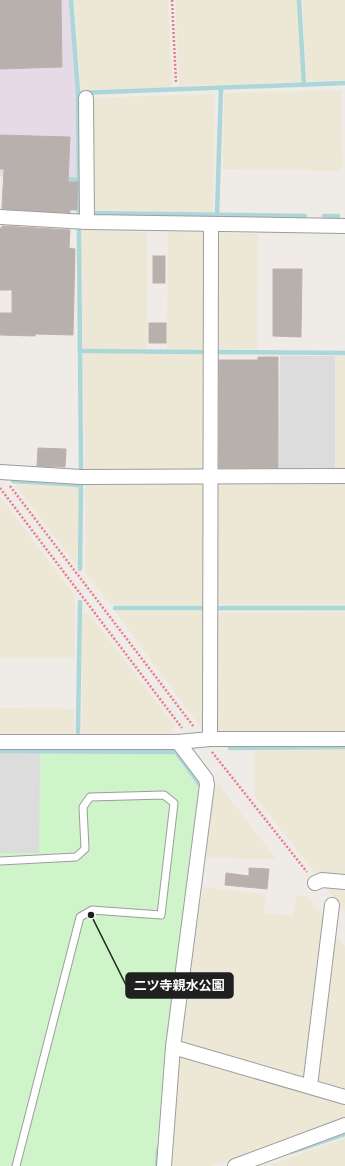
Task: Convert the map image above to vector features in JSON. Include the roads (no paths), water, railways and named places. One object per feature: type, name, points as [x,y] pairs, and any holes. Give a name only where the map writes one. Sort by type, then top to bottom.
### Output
[{"type":"street","points":[[86,98],[87,222]]},
{"type":"street","points":[[0,217],[87,222],[345,226],[345,216]]},
{"type":"street","points":[[202,740],[210,476],[212,224]]},
{"type":"street","points":[[0,472],[81,477],[345,476]]},
{"type":"street","points":[[0,742],[178,742],[202,740],[345,739]]},
{"type":"street","points":[[164,1166],[174,1047],[207,785],[206,779],[178,742]]},
{"type":"street","points":[[315,883],[322,880],[345,882]]},
{"type":"street","points":[[310,1086],[332,904]]},
{"type":"street","points":[[174,1047],[345,1097]]},
{"type":"street","points":[[235,1166],[345,1125]]},
{"type":"lane","points":[[0,861],[76,857],[85,849],[83,808],[90,797],[164,795],[174,803],[161,915],[92,910],[80,917],[16,1166]]},
{"type":"waterway","points":[[71,0],[78,93],[79,213]]},
{"type":"waterway","points":[[299,0],[304,85]]},
{"type":"waterway","points":[[78,93],[345,83]]},
{"type":"waterway","points":[[217,214],[221,88]]},
{"type":"waterway","points":[[64,179],[79,180]]},
{"type":"waterway","points":[[91,213],[305,216]]},
{"type":"waterway","points":[[324,216],[338,216]]},
{"type":"waterway","points":[[79,231],[81,471]]},
{"type":"waterway","points":[[80,351],[207,352]]},
{"type":"waterway","points":[[215,352],[345,353]]},
{"type":"waterway","points":[[13,481],[81,485],[80,569]]},
{"type":"waterway","points":[[78,732],[80,602]]},
{"type":"waterway","points":[[115,608],[206,608]]},
{"type":"waterway","points":[[215,608],[345,608]]},
{"type":"waterway","points":[[230,748],[345,747]]},
{"type":"waterway","points":[[0,751],[176,752],[201,788]]},
{"type":"waterway","points":[[291,1152],[345,1134]]},
{"type":"waterway","points":[[157,1166],[158,1149]]},
{"type":"place","name":"二ツ寺親水公園","points":[[91,915]]}]
